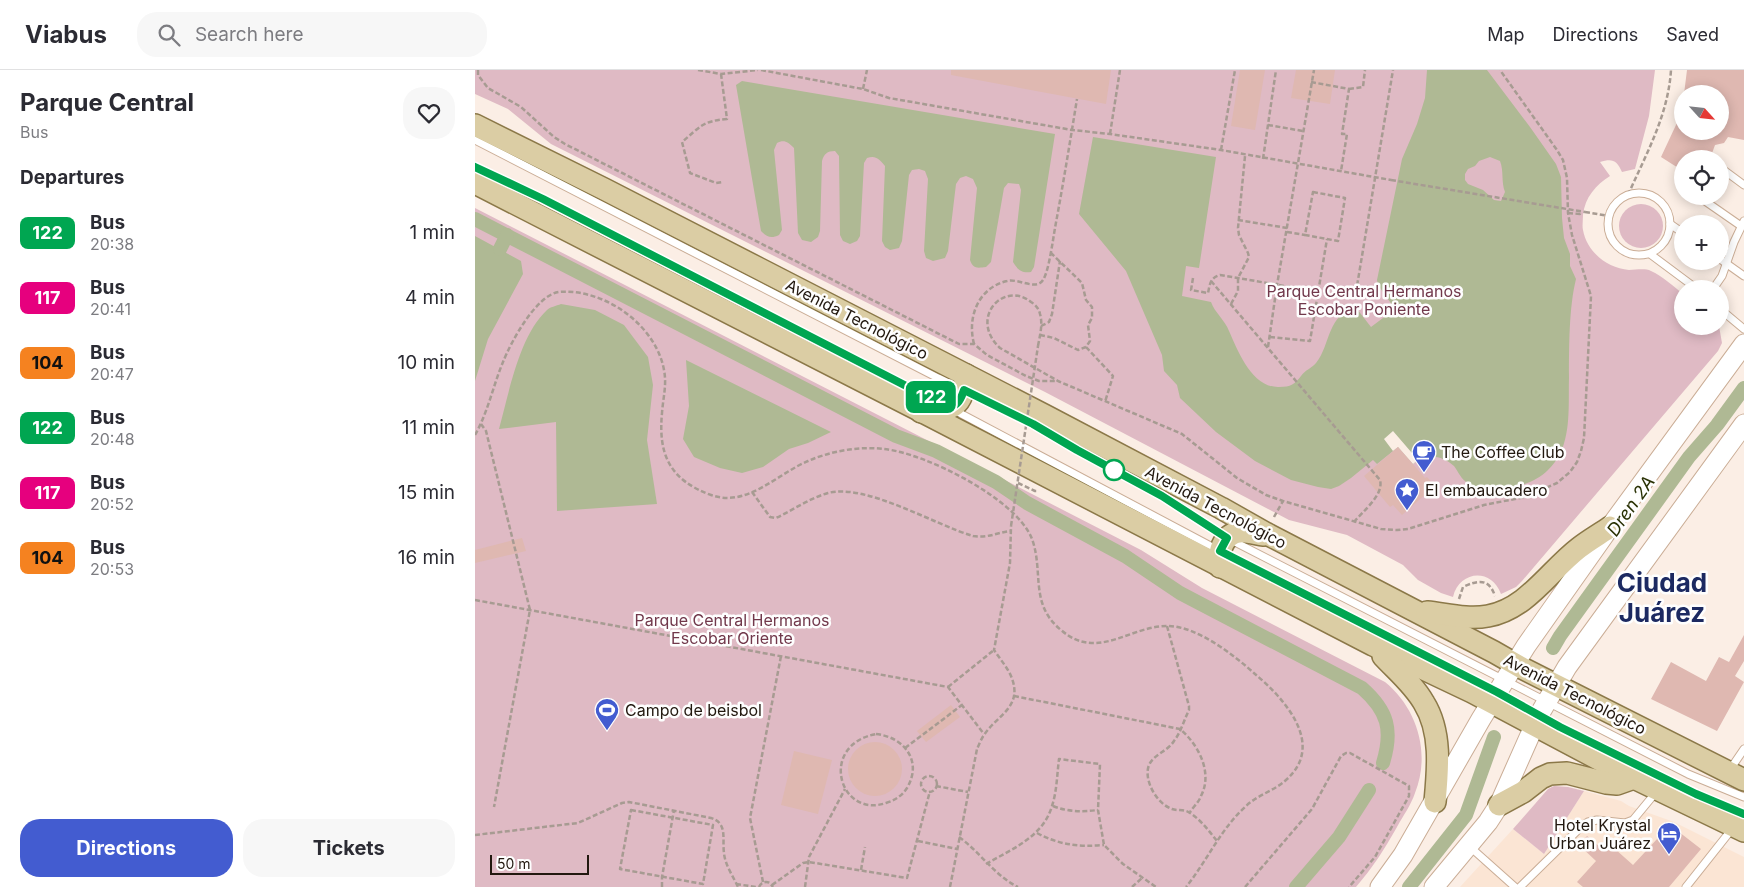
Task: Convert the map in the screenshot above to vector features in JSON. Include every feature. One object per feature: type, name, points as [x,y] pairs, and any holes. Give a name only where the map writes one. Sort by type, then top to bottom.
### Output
[{"type":"main road","name":"Avenida Tecnológico","points":[[475,125],[604,189],[965,383],[1221,508],[1271,526],[1413,610],[1505,686],[1541,705],[1634,778],[1658,790],[1741,824]]},
{"type":"main road","name":"Avenida Tecnológico","points":[[475,183],[921,412],[1222,552],[1373,646],[1505,686],[1541,705],[1736,776]]},
{"type":"main road","points":[[1386,885],[1505,686],[1610,527],[1744,344]]},
{"type":"main road","points":[[921,412],[953,406],[961,400],[965,383]]},
{"type":"main road","points":[[1434,887],[1469,846],[1499,805],[1541,705],[1744,424]]},
{"type":"main road","points":[[1222,552],[1241,531],[1271,526]]},
{"type":"main road","points":[[1413,610],[1477,616],[1488,616],[1504,611],[1519,603],[1578,549],[1610,527]]},
{"type":"main road","points":[[1373,646],[1408,682],[1424,703],[1432,722],[1437,748],[1438,769],[1435,802]]},
{"type":"main road","points":[[1499,805],[1550,774],[1567,774],[1617,784],[1634,778]]},
{"type":"lane","points":[[475,140],[965,383],[1064,443],[1162,496],[1222,552],[1505,686]]},
{"type":"lane","points":[[475,167],[534,194],[949,408],[1222,552],[1505,686]]},
{"type":"lane","points":[[1729,174],[1744,185]]},
{"type":"lane","points":[[1643,194],[1657,198],[1669,214],[1669,234],[1665,242],[1650,254],[1641,256],[1631,255],[1622,251],[1615,245],[1610,236],[1608,227],[1609,216],[1619,200],[1628,195],[1643,194]]},
{"type":"lane","points":[[1713,205],[1742,223],[1729,258]]},
{"type":"lane","points":[[1670,224],[1674,227]]},
{"type":"lane","points":[[1650,254],[1685,280]]},
{"type":"lane","points":[[1729,265],[1744,276]]},
{"type":"lane","points":[[1729,316],[1744,329]]},
{"type":"lane","points":[[1541,705],[1688,774],[1744,797]]},
{"type":"lane","points":[[1541,705],[1687,790],[1741,824],[1685,887]]},
{"type":"lane","points":[[1736,776],[1744,748]]},
{"type":"lane","points":[[1520,887],[1588,822],[1597,820],[1625,823],[1633,820],[1658,790]]},
{"type":"lane","points":[[1469,846],[1515,887]]},
{"type":"path","points":[[477,70],[477,75],[488,88],[521,107],[554,137],[565,144],[959,344],[974,344]]},
{"type":"path","points":[[698,70],[721,74],[760,70],[863,89],[889,98],[1072,130],[1221,150],[1245,156],[1609,216]]},
{"type":"path","points":[[863,89],[867,70]]},
{"type":"path","points":[[1110,134],[1120,70]]},
{"type":"path","points":[[1221,150],[1235,70]]},
{"type":"path","points":[[1263,159],[1276,70]]},
{"type":"path","points":[[1268,348],[1314,70]]},
{"type":"path","points":[[1311,82],[1349,89],[1363,87],[1365,70]]},
{"type":"path","points":[[1193,278],[1191,290],[1209,293],[1211,281],[1221,275],[1355,298],[1393,70]]},
{"type":"path","points":[[948,687],[994,650],[1010,563],[1011,526],[1018,483],[1039,346],[1041,326],[1040,312],[1036,305],[1027,298],[1016,295],[1005,297],[995,303],[988,314],[987,328],[992,340],[1000,348],[1058,381],[1182,434],[1246,485],[1283,501],[1381,529],[1397,530],[1484,505],[1525,497],[1557,483],[1573,467],[1581,451],[1584,438],[1591,296],[1576,251],[1568,213],[1567,178],[1563,160],[1500,70]]},
{"type":"path","points":[[1628,195],[1657,133],[1664,113],[1670,88],[1671,70]]},
{"type":"path","points":[[721,74],[727,119],[711,120],[705,123],[682,142],[690,173],[716,183],[723,182]]},
{"type":"path","points":[[1341,172],[1347,134],[1342,134],[1349,89]]},
{"type":"path","points":[[1058,381],[1039,381],[987,355],[974,344],[971,333],[971,319],[976,306],[985,293],[997,285],[1008,280],[1037,284],[1043,280],[1051,253],[1077,99]]},
{"type":"path","points":[[1268,125],[1303,131]]},
{"type":"path","points":[[1231,304],[1238,291],[1238,278],[1249,257],[1239,235],[1238,220],[1245,156]]},
{"type":"path","points":[[1238,220],[1305,235],[1338,241],[1345,198],[1313,192],[1305,235]]},
{"type":"path","points":[[1568,213],[1580,214],[1580,211]]},
{"type":"path","points":[[1269,337],[1310,341],[1327,239]]},
{"type":"path","points":[[1040,335],[1055,338],[1078,350],[1086,347],[1090,341],[1088,325],[1092,318],[1092,307],[1086,300],[1082,283],[1051,253]]},
{"type":"path","points":[[1041,326],[1049,322],[1052,314],[1060,261]]},
{"type":"path","points":[[1211,281],[1380,480],[1381,488],[1354,522]]},
{"type":"path","points":[[475,435],[481,424],[503,360],[532,312],[544,298],[553,293],[579,292],[609,303],[630,316],[651,338],[664,368],[665,385],[661,418],[662,450],[668,464],[682,479],[704,493],[722,499],[735,499],[752,492],[807,461],[829,453],[870,448],[884,448],[905,453],[941,467],[978,487],[1003,504],[1019,519],[1031,535],[1040,597],[1044,609],[1053,623],[1065,634],[1081,642],[1094,644],[1167,626],[1197,634],[1227,652],[1257,675],[1292,714],[1300,729],[1303,752],[1288,779],[1246,805],[1217,840],[1186,887]]},
{"type":"path","points":[[1086,347],[1113,376],[1105,402]]},
{"type":"path","points":[[481,424],[486,431],[530,610],[494,807]]},
{"type":"path","points":[[1018,483],[1035,492]]},
{"type":"path","points":[[752,492],[770,517],[773,518],[777,518],[827,493],[839,492],[873,497],[973,536],[993,536],[1011,531]]},
{"type":"path","points":[[1271,526],[1283,501]]},
{"type":"path","points":[[1458,603],[1463,587],[1475,581],[1485,582],[1490,586],[1496,602]]},
{"type":"path","points":[[475,600],[948,687],[984,734]]},
{"type":"path","points":[[1167,626],[1189,710],[1175,741],[1154,758],[1150,764],[1148,780],[1154,793],[1164,805],[1173,809],[1190,812],[1217,840]]},
{"type":"path","points":[[950,887],[977,749],[984,734],[1010,707],[1014,696],[1011,675],[994,650]]},
{"type":"path","points":[[763,882],[750,818],[781,656]]},
{"type":"path","points":[[1014,696],[1180,729],[1197,748],[1203,761],[1207,778],[1202,796],[1190,812]]},
{"type":"path","points":[[905,748],[962,706]]},
{"type":"path","points":[[876,734],[892,738],[905,748],[911,758],[913,771],[910,783],[894,801],[871,805],[861,803],[853,798],[845,789],[840,773],[842,761],[855,741],[865,736],[876,734]]},
{"type":"path","points":[[1245,887],[1312,809],[1341,756],[1350,753],[1409,786],[1410,790],[1409,796],[1375,856],[1349,887]]},
{"type":"path","points":[[986,864],[1023,843],[1037,832],[1046,820],[1052,805],[1059,758],[1100,764],[1098,810],[1104,845],[1123,864],[1156,887]]},
{"type":"path","points":[[930,776],[935,779],[936,786],[934,790],[930,791],[925,790],[922,786],[922,781],[925,777],[930,776]]},
{"type":"path","points":[[936,786],[968,792]]},
{"type":"path","points":[[805,887],[809,857],[845,789]]},
{"type":"path","points":[[763,882],[768,882],[773,886],[803,863],[809,862],[907,878],[930,791]]},
{"type":"path","points":[[475,835],[578,823],[622,803],[629,802],[717,820],[721,825],[724,836],[724,853],[737,885],[758,887],[763,882]]},
{"type":"path","points":[[1052,805],[1063,810],[1081,812],[1098,810]]},
{"type":"path","points":[[631,810],[713,825],[703,884],[662,877],[621,869],[631,810]]},
{"type":"path","points":[[662,887],[662,877],[674,810]]},
{"type":"path","points":[[1037,832],[1060,844],[1075,846],[1104,845]]},
{"type":"path","points":[[959,837],[986,864],[1009,883],[1018,887]]},
{"type":"path","points":[[917,841],[957,849]]},
{"type":"path","points":[[861,870],[865,847]]},
{"type":"path","points":[[1132,887],[1142,878]]},
{"type":"shaded area","points":[[1427,70],[1487,70],[1556,164],[1561,177],[1564,238],[1570,254],[1570,266],[1576,279],[1570,327],[1567,426],[1562,450],[1556,461],[1539,477],[1503,491],[1491,492],[1474,487],[1463,479],[1454,466],[1444,459],[1429,457],[1418,460],[1413,464],[1398,447],[1377,464],[1373,460],[1351,478],[1331,489],[1291,480],[1255,461],[1216,432],[1180,398],[1177,385],[1164,371],[1162,355],[1126,271],[1079,214],[1093,137],[1216,157],[1199,268],[1186,266],[1182,296],[1211,302],[1227,327],[1247,367],[1269,386],[1283,387],[1295,383],[1304,372],[1316,363],[1321,356],[1335,323],[1347,311],[1357,309],[1371,327],[1395,309],[1378,285],[1377,280],[1402,159],[1417,124],[1425,98]],"holes":[[[1490,157],[1500,161],[1505,192],[1501,201],[1494,200],[1483,190],[1468,184],[1465,180],[1465,174],[1468,169],[1475,166],[1479,161]]]},
{"type":"shaded area","points":[[742,81],[1055,134],[1034,267],[1031,272],[1020,270],[1013,262],[1021,190],[1019,184],[1008,183],[1004,188],[991,262],[986,267],[976,267],[970,260],[977,188],[973,179],[966,176],[960,178],[956,184],[948,251],[945,258],[933,261],[926,258],[924,251],[928,179],[925,171],[919,169],[912,170],[909,175],[902,241],[899,248],[890,250],[885,247],[882,241],[885,166],[875,157],[867,158],[864,163],[860,236],[857,241],[850,244],[843,241],[840,235],[839,156],[835,151],[826,153],[822,161],[820,231],[818,237],[811,242],[802,240],[798,233],[794,148],[784,141],[777,143],[774,150],[782,230],[776,236],[769,237],[765,235],[761,231],[736,85]]},
{"type":"shaded area","points":[[475,236],[521,261],[523,274],[488,339],[475,381]]},
{"type":"shaded area","points":[[561,304],[595,310],[624,325],[648,357],[653,385],[647,440],[657,504],[557,511],[556,422],[499,429],[516,366],[529,334],[547,310]]},
{"type":"shaded area","points":[[686,360],[831,432],[808,443],[789,449],[763,467],[742,473],[720,468],[694,457],[683,439],[689,406]]},
{"type":"shaded area","points":[[1584,791],[1621,801],[1629,806],[1674,822],[1744,857],[1744,887],[1460,887],[1513,829],[1544,854]]},
{"type":"green space","name":"Parque Central Hermanos Escobar Poniente","points":[[475,70],[1655,70],[1649,116],[1635,169],[1622,172],[1614,161],[1600,162],[1610,176],[1600,183],[1586,203],[1583,215],[1583,230],[1589,245],[1599,258],[1621,269],[1651,271],[1674,287],[1674,335],[1721,335],[1722,343],[1718,351],[1516,587],[1501,594],[1490,579],[1483,576],[1475,576],[1462,582],[1456,588],[1453,597],[1441,593],[1418,580],[1403,565],[1347,535],[1289,520],[1045,392],[551,144],[508,109],[475,94]]},
{"type":"green space","points":[[1637,204],[1645,204],[1657,210],[1663,226],[1657,242],[1645,248],[1637,248],[1625,242],[1619,230],[1619,222],[1625,210]]},
{"type":"green space","name":"Parque Central Hermanos Escobar Oriente","points":[[475,208],[1141,550],[1202,588],[1385,682],[1396,693],[1413,718],[1418,732],[1422,762],[1420,778],[1411,802],[1373,865],[1356,887],[475,887]]},
{"type":"green space","points":[[1554,786],[1584,791],[1544,854],[1513,829],[1548,789]]},
{"type":"pier","points":[[1393,431],[1418,460],[1413,464],[1398,447],[1393,451],[1384,439]]},
{"type":"building","points":[[951,70],[1111,70],[1106,104],[951,75]]},
{"type":"building","points":[[1240,70],[1265,70],[1255,130],[1231,126]]},
{"type":"building","points":[[1296,70],[1335,70],[1330,104],[1291,98]]},
{"type":"building","points":[[1687,70],[1744,70],[1744,140],[1729,137],[1729,85],[1685,85]]},
{"type":"building","points":[[1674,129],[1674,140],[1726,140],[1724,143],[1715,145],[1713,150],[1674,150],[1674,165],[1661,157]]},
{"type":"building","points":[[1398,447],[1425,478],[1427,477],[1435,486],[1402,515],[1393,505],[1390,507],[1364,476]]},
{"type":"building","points":[[522,538],[526,551],[475,563],[475,550]]},
{"type":"building","points":[[1744,635],[1744,661],[1735,676],[1744,682],[1717,731],[1651,699],[1671,662],[1706,681],[1719,657],[1729,662]]},
{"type":"building","points":[[951,705],[960,717],[926,742],[917,731]]},
{"type":"building","points":[[875,742],[885,744],[894,750],[900,759],[902,769],[900,779],[894,788],[885,794],[875,796],[865,794],[856,788],[850,779],[848,769],[850,759],[856,750],[865,744]]},
{"type":"building","points":[[794,751],[832,760],[818,814],[781,805]]},
{"type":"building","name":"Hotel Krystal Urban Juárez","points":[[1670,825],[1701,849],[1669,887],[1583,887],[1577,882],[1596,861],[1579,845],[1587,836],[1600,847],[1606,841],[1633,865]]},
{"type":"waterway","points":[[475,219],[896,436],[936,451],[996,482],[1027,503],[1125,556],[1180,593],[1362,688],[1378,705],[1386,722],[1388,741],[1383,763]]},
{"type":"waterway","points":[[500,249],[507,235]]},
{"type":"waterway","name":"Dren 2A","points":[[1553,648],[1689,457],[1717,425],[1744,388]]},
{"type":"waterway","name":"Dren 2A","points":[[1409,887],[1466,815],[1494,737]]},
{"type":"waterway","points":[[1296,887],[1339,837],[1369,790]]},
{"type":"bus line","name":"122","points":[[475,167],[543,199],[929,396],[949,408],[961,400],[964,390],[973,393],[1162,496],[1227,538],[1220,551],[1497,692],[1560,727],[1696,794],[1744,814]]},
{"type":"place","name":"The Coffee Club","points":[[1424,473]]},
{"type":"place","name":"El embaucadero","points":[[1407,511]]},
{"type":"place","name":"Campo de beisbol","points":[[607,731]]},
{"type":"place","name":"Hotel Krystal Urban Juárez","points":[[1669,855]]},
{"type":"district","name":"Ciudad Juárez","points":[[1662,598]]}]
